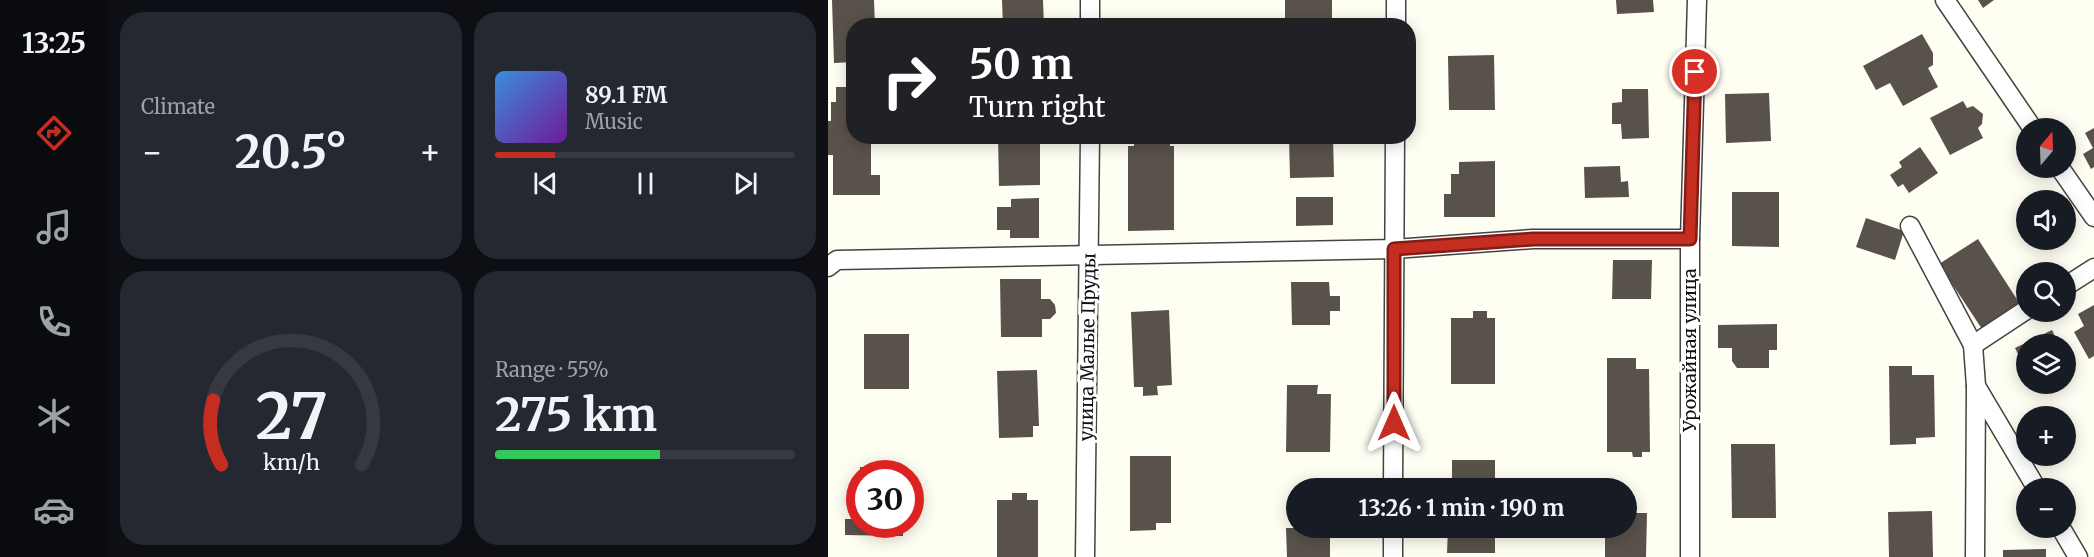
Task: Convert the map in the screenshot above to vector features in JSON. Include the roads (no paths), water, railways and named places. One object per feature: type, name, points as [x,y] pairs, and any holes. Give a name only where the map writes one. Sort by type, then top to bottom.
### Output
[{"type":"street","points":[[1090,0],[1090,18]]},
{"type":"street","points":[[1396,0],[1396,18]]},
{"type":"street","name":"Урожайная улица","points":[[1690,557],[1690,239],[1697,0]]},
{"type":"street","points":[[1945,0],[2025,118]]},
{"type":"street","name":"улица Малые Пруды","points":[[1085,557],[1090,144]]},
{"type":"street","points":[[1394,478],[1395,144]]},
{"type":"street","points":[[2067,178],[2094,217]]},
{"type":"street","points":[[1910,226],[1973,345],[1976,386],[1975,557]]},
{"type":"street","points":[[828,267],[837,260],[1394,249],[1533,239],[1690,239]]},
{"type":"street","points":[[2076,279],[2094,267]]},
{"type":"street","points":[[1973,345],[2016,317]]},
{"type":"street","points":[[1976,386],[2030,478]]},
{"type":"street","points":[[1393,538],[1393,557]]},
{"type":"street","points":[[2067,538],[2078,557]]}]
